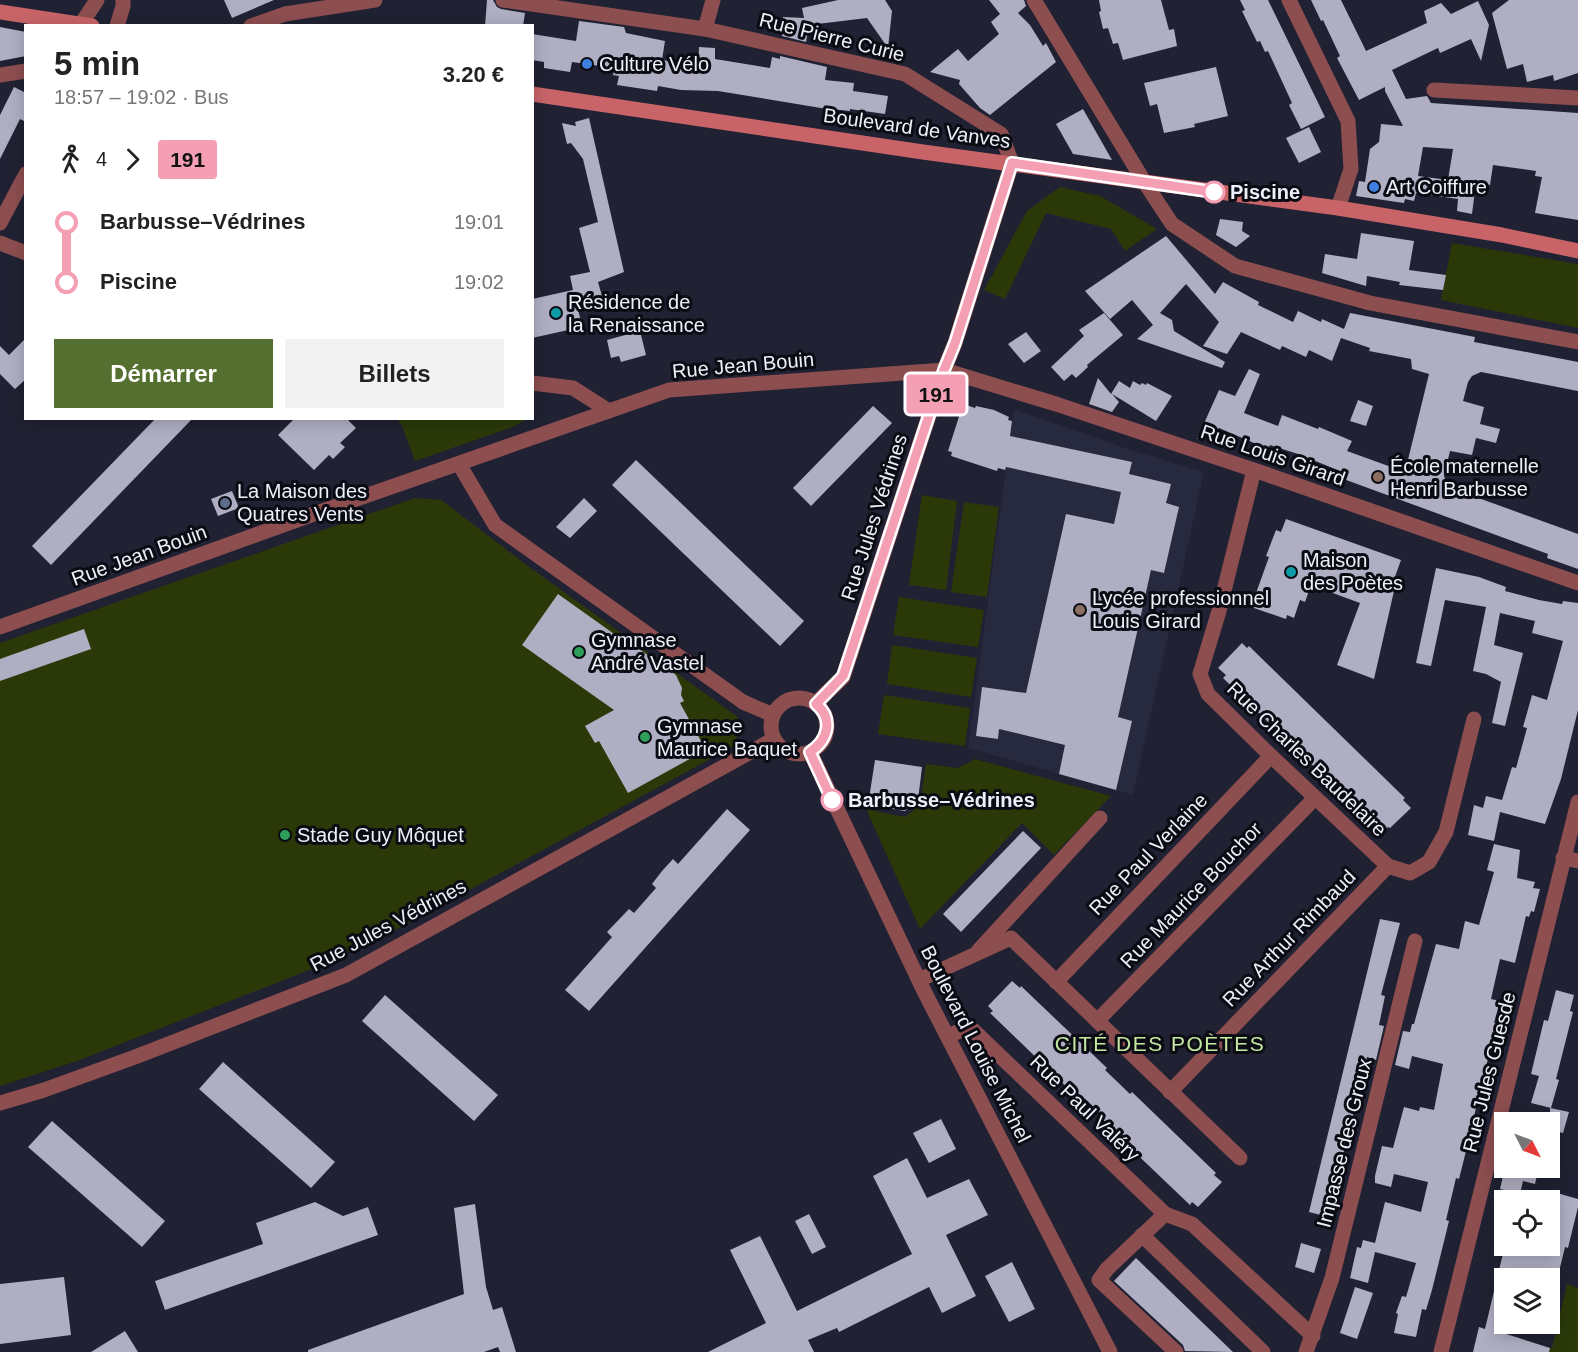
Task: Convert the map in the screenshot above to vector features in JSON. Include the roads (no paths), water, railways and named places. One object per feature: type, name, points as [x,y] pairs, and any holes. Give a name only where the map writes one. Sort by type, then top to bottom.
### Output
[{"type":"main road","points":[[0,12],[80,24]]},
{"type":"main road","name":"Boulevard de Vanves","points":[[534,94],[923,152],[1338,208],[1502,235],[1578,251]]},
{"type":"street","points":[[87,24],[97,0]]},
{"type":"street","points":[[118,24],[123,0]]},
{"type":"street","points":[[257,24],[285,14],[356,1],[375,0]]},
{"type":"street","name":"Rue Pierre Curie","points":[[503,0],[705,29],[905,74],[1000,134],[1012,163]]},
{"type":"street","points":[[705,29],[713,0]]},
{"type":"street","points":[[1034,0],[1172,224],[1223,260],[1234,266],[1370,303],[1578,342]]},
{"type":"street","points":[[1289,0],[1348,121],[1351,169],[1338,208]]},
{"type":"street","points":[[0,75],[24,72]]},
{"type":"street","points":[[1434,90],[1578,98]]},
{"type":"street","name":"Rue Jules Védrines","points":[[816,704],[843,676],[944,370],[955,343],[1012,163]]},
{"type":"street","points":[[0,223],[24,178]]},
{"type":"street","points":[[0,243],[24,252]]},
{"type":"street","name":"Rue Jean Bouin","points":[[0,627],[669,390],[944,370],[1056,404]]},
{"type":"street","points":[[534,383],[573,388],[586,394],[609,411]]},
{"type":"street","name":"Rue Louis Girard","points":[[1056,404],[1578,583]]},
{"type":"street","points":[[459,464],[495,525],[743,702],[773,715]]},
{"type":"street","name":"Rue Charles Baudelaire","points":[[1254,470],[1219,612],[1200,674],[1208,694],[1388,866]]},
{"type":"street","points":[[801,698],[816,704],[824,713],[827,728],[820,745],[802,754],[788,752],[780,747],[774,739],[771,726],[773,715],[781,704],[791,699],[801,698]]},
{"type":"street","points":[[1388,866],[1410,873],[1429,862],[1446,832],[1474,719]]},
{"type":"street","name":"Rue Jules Védrines","points":[[0,1103],[105,1068],[346,975],[774,739]]},
{"type":"street","name":"Boulevard Louise Michel","points":[[810,752],[919,980],[1110,1352]]},
{"type":"street","name":"Rue Paul Verlaine","points":[[1056,982],[1271,756]]},
{"type":"street","name":"Rue Maurice Bouchor","points":[[1097,1021],[1315,798]]},
{"type":"street","name":"Rue Jules Guesde","points":[[1442,1352],[1571,860],[1578,802]]},
{"type":"street","points":[[973,956],[1100,818]]},
{"type":"street","name":"Rue Arthur Rimbaud","points":[[1170,1092],[1388,866]]},
{"type":"street","points":[[919,980],[1011,938],[1240,1158]]},
{"type":"street","name":"Impasse des Groux","points":[[1306,1352],[1332,1278],[1415,941]]},
{"type":"street","name":"Rue Paul Valéry","points":[[948,1036],[960,1031],[974,1030],[1165,1214]]},
{"type":"street","points":[[1079,1290],[1099,1280],[1107,1269],[1165,1214],[1192,1224],[1313,1336]]},
{"type":"street","points":[[1142,1235],[1263,1352]]},
{"type":"street","points":[[1099,1280],[1176,1352]]},
{"type":"place","name":"Culture Vélo","points":[[587,64]]},
{"type":"place","name":"Art Coiffure","points":[[1374,187]]},
{"type":"place","name":"Piscine","points":[[1214,192]]},
{"type":"place","name":"Résidence de la Renaissance","points":[[556,313]]},
{"type":"place","name":"École maternelle Henri Barbusse","points":[[1378,477]]},
{"type":"place","name":"La Maison des Quatres Vents","points":[[225,503]]},
{"type":"place","name":"Maison des Poètes","points":[[1291,572]]},
{"type":"place","name":"Lycée professionnel Louis Girard","points":[[1080,610]]},
{"type":"place","name":"Gymnase André Vastel","points":[[579,652]]},
{"type":"place","name":"Gymnase Maurice Baquet","points":[[645,737]]},
{"type":"place","name":"Barbusse–Védrines","points":[[832,800]]},
{"type":"place","name":"Stade Guy Môquet","points":[[285,835]]},
{"type":"district","name":"CITÉ DES POÈTES","points":[[1160,1044]]}]
